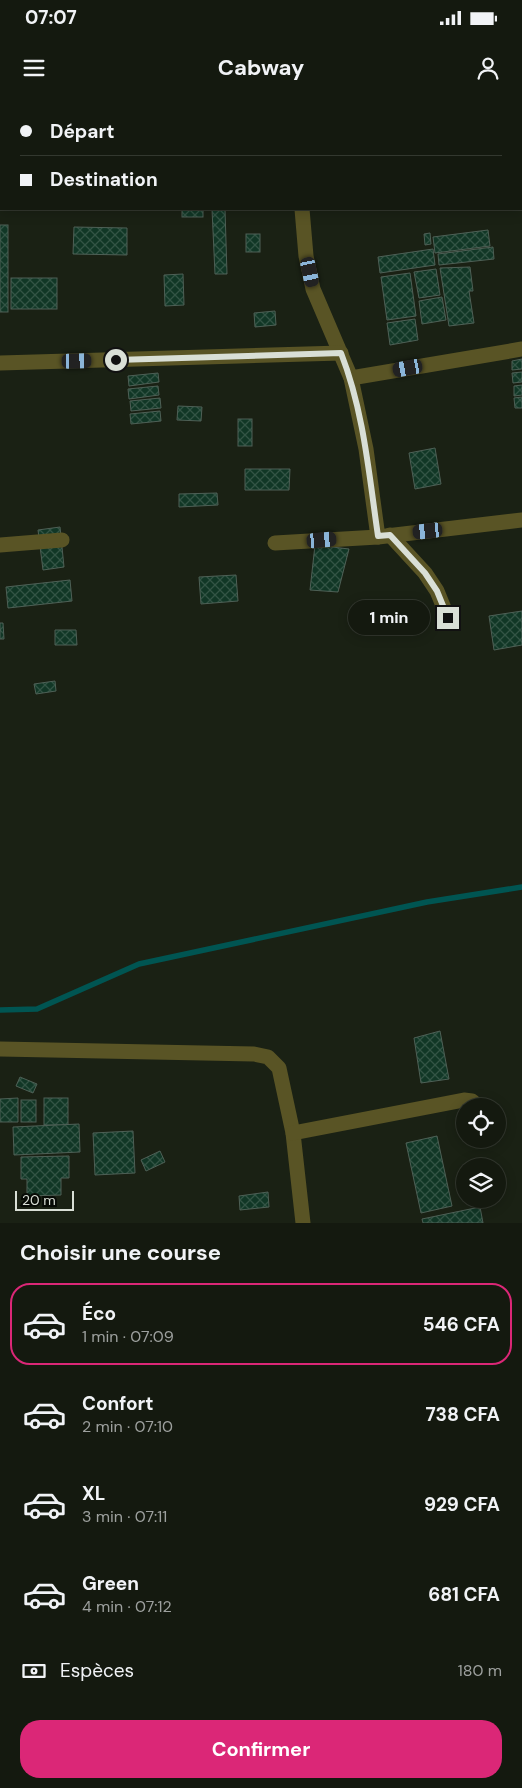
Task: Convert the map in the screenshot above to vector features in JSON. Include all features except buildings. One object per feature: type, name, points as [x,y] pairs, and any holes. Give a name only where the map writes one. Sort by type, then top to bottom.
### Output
[{"type":"street","points":[[302,210],[306,256],[313,289],[351,378],[384,536],[425,573],[437,591],[448,618]]},
{"type":"street","points":[[351,378],[522,349]]},
{"type":"street","points":[[0,363],[341,353]]},
{"type":"street","points":[[275,543],[384,536],[522,520]]},
{"type":"street","points":[[0,544],[62,540]]},
{"type":"street","points":[[0,1049],[262,1055],[274,1061],[279,1068],[292,1133],[303,1223]]},
{"type":"street","points":[[292,1133],[456,1102]]},
{"type":"waterway","points":[[0,1010],[37,1009],[139,964],[427,902],[522,887]]},
{"type":"route","points":[[116,360],[341,353],[351,378],[366,449],[378,536],[390,535],[425,573],[437,591],[448,618]]}]
